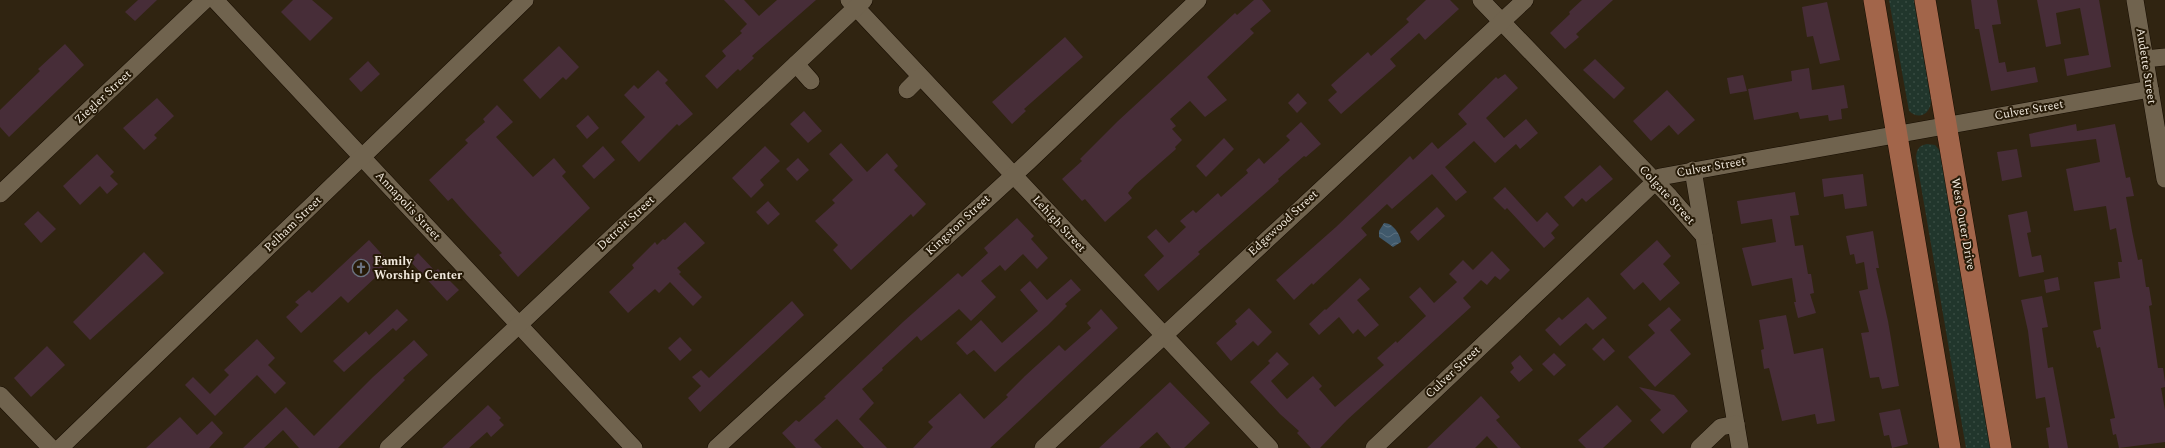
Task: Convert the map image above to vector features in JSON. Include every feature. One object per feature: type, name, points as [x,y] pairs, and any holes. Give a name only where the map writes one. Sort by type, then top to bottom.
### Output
[{"type":"main road","points":[[1874,0],[1950,448]]},
{"type":"main road","name":"West Outer Drive","points":[[1925,0],[2001,448]]},
{"type":"street","name":"Ziegler Street","points":[[0,194],[205,0]]},
{"type":"street","name":"Annapolis Street","points":[[215,0],[634,448]]},
{"type":"street","name":"Pelham Street","points":[[60,448],[525,0]]},
{"type":"street","name":"Kingston Street","points":[[716,448],[1012,176],[1198,0]]},
{"type":"street","name":"Colgate Street","points":[[1481,0],[1655,182],[1704,236],[1740,448]]},
{"type":"street","name":"Edgewood Street","points":[[1042,448],[1525,0]]},
{"type":"street","name":"Audette Street","points":[[2135,0],[2165,179]]},
{"type":"street","name":"Lehigh Street","points":[[856,3],[920,77],[1012,176],[1270,448]]},
{"type":"street","name":"Detroit Street","points":[[388,448],[518,323],[796,64],[856,3]]},
{"type":"street","points":[[2145,59],[2165,57]]},
{"type":"street","points":[[796,64],[811,81]]},
{"type":"street","points":[[907,90],[920,77]]},
{"type":"street","name":"Culver Street","points":[[1374,448],[1660,177],[2150,89]]},
{"type":"street","points":[[1693,170],[1704,236]]},
{"type":"street","points":[[0,395],[50,448]]},
{"type":"street","points":[[1699,448],[1721,427],[1736,424]]},
{"type":"green space","points":[[1889,0],[1914,0],[1931,100],[1931,105],[1927,112],[1921,115],[1913,114],[1909,111]]},
{"type":"green space","points":[[1927,144],[1935,145],[1940,151],[1991,448],[1966,448],[1916,157],[1919,148]]},
{"type":"water","points":[[1384,223],[1387,223],[1393,227],[1399,236],[1401,242],[1393,247],[1379,237],[1379,231]]},
{"type":"building","points":[[138,0],[157,0],[135,21],[125,12]]},
{"type":"building","points":[[293,0],[312,0],[333,18],[310,41],[281,12]]},
{"type":"building","points":[[724,0],[744,0],[759,16],[777,0],[816,0],[752,56],[754,58],[740,71],[738,69],[717,89],[705,76],[726,56],[722,51],[742,33],[740,31],[747,24]]},
{"type":"building","points":[[1254,0],[1262,0],[1271,11],[1250,29],[1254,33],[1207,77],[1227,100],[1205,117],[1190,101],[1170,119],[1176,126],[1172,129],[1182,140],[1175,147],[1176,149],[1135,185],[1128,193],[1132,198],[1105,222],[1085,199],[1082,201],[1062,179],[1082,161],[1080,159],[1118,121],[1235,13],[1237,15]]},
{"type":"building","points":[[1426,0],[1450,0],[1459,9],[1425,40],[1419,33],[1390,59],[1396,66],[1341,114],[1328,100],[1337,92],[1331,85],[1368,52],[1371,56],[1409,22],[1406,19]]},
{"type":"building","points":[[1582,0],[1613,0],[1576,34],[1579,37],[1565,49],[1550,33]]},
{"type":"building","points":[[1971,0],[1997,0],[2001,24],[1992,25],[1999,63],[2005,62],[2007,72],[2035,67],[2038,82],[1991,91],[1979,29],[1975,29]]},
{"type":"building","points":[[2037,0],[2099,0],[2111,67],[2067,76],[2064,59],[2089,55],[2080,8],[2056,13],[2061,44],[2046,47]]},
{"type":"building","points":[[1827,2],[1840,60],[1820,64],[1813,36],[1807,37],[1802,7]]},
{"type":"building","points":[[1065,37],[1083,57],[1024,109],[1026,111],[1012,124],[992,102]]},
{"type":"building","points":[[65,44],[84,65],[9,137],[0,127],[0,110],[40,71],[38,69]]},
{"type":"building","points":[[559,46],[579,67],[566,80],[563,77],[540,99],[523,80]]},
{"type":"building","points":[[1595,59],[1625,88],[1614,99],[1583,70]]},
{"type":"building","points":[[368,61],[380,74],[361,92],[349,79]]},
{"type":"building","points":[[1809,68],[1812,90],[1844,85],[1848,108],[1841,109],[1842,119],[1829,121],[1828,115],[1800,119],[1798,112],[1754,120],[1748,89],[1792,81],[1791,71]]},
{"type":"building","points":[[658,70],[668,80],[665,83],[693,114],[679,126],[677,124],[639,162],[621,142],[645,117],[624,95],[634,85],[638,89]]},
{"type":"building","points":[[1505,74],[1518,88],[1486,118],[1504,138],[1526,119],[1538,133],[1520,149],[1516,144],[1495,163],[1474,141],[1445,167],[1467,192],[1456,201],[1432,174],[1392,209],[1387,204],[1361,228],[1367,235],[1313,285],[1312,283],[1294,300],[1276,280],[1336,227],[1410,156],[1413,160],[1432,142],[1438,149],[1467,124],[1458,114],[1496,77],[1498,79]]},
{"type":"building","points":[[1743,75],[1747,91],[1730,94],[1727,78]]},
{"type":"building","points":[[1667,90],[1695,120],[1678,135],[1669,125],[1651,141],[1633,121]]},
{"type":"building","points":[[1298,93],[1307,103],[1297,113],[1288,103]]},
{"type":"building","points":[[157,98],[174,116],[154,135],[157,138],[144,150],[123,128]]},
{"type":"building","points":[[497,105],[513,122],[496,137],[533,177],[554,158],[566,172],[562,176],[590,208],[518,277],[499,255],[502,253],[452,198],[448,201],[429,180],[468,143],[465,140],[485,122],[483,119]]},
{"type":"building","points":[[804,111],[822,131],[808,143],[790,124]]},
{"type":"building","points":[[588,115],[599,128],[587,139],[576,126]]},
{"type":"building","points":[[1301,122],[1321,144],[1306,157],[1304,156],[1278,179],[1279,181],[1198,252],[1200,254],[1158,291],[1144,275],[1164,256],[1147,237],[1156,229],[1169,243],[1186,227],[1180,221],[1193,210],[1196,213],[1218,193],[1221,197],[1248,173],[1246,170],[1259,158],[1264,164],[1290,140],[1286,136]]},
{"type":"building","points":[[2076,124],[2077,131],[2115,124],[2126,178],[2130,177],[2134,196],[2126,197],[2138,260],[2142,259],[2146,287],[2149,287],[2152,305],[2149,306],[2158,368],[2163,368],[2165,382],[2165,387],[2161,388],[2165,410],[2165,442],[2119,448],[2116,434],[2113,435],[2110,419],[2115,418],[2100,347],[2097,348],[2093,331],[2101,329],[2094,282],[2120,278],[2118,262],[2122,262],[2116,228],[2110,230],[2106,206],[2074,211],[2066,169],[2100,162],[2096,139],[2031,147],[2029,134]]},
{"type":"building","points":[[1224,138],[1234,149],[1206,177],[1196,166]]},
{"type":"building","points":[[841,143],[867,172],[887,153],[898,166],[894,170],[926,204],[913,217],[911,214],[851,270],[833,250],[838,245],[815,221],[835,203],[832,200],[853,180],[829,154]]},
{"type":"building","points":[[603,146],[615,160],[594,179],[582,166]]},
{"type":"building","points":[[765,146],[780,161],[760,180],[764,185],[751,198],[732,178]]},
{"type":"building","points":[[2017,149],[2022,177],[2002,181],[1997,152]]},
{"type":"building","points":[[97,154],[114,172],[110,176],[118,184],[107,194],[100,186],[80,205],[63,186]]},
{"type":"building","points":[[798,158],[809,170],[797,181],[786,169]]},
{"type":"building","points":[[1600,165],[1613,179],[1586,202],[1582,198],[1573,207],[1564,197]]},
{"type":"building","points":[[1863,174],[1867,206],[1845,209],[1843,194],[1824,197],[1822,179]]},
{"type":"building","points":[[1505,187],[1537,222],[1547,212],[1559,225],[1551,233],[1555,238],[1544,248],[1507,208],[1505,210],[1493,198]]},
{"type":"building","points":[[1795,192],[1799,215],[1790,216],[1795,246],[1803,245],[1808,274],[1811,274],[1814,293],[1810,294],[1816,313],[1798,318],[1794,302],[1796,302],[1792,278],[1752,286],[1742,248],[1776,242],[1772,219],[1741,224],[1737,201]]},
{"type":"building","points":[[768,201],[780,214],[768,225],[756,212]]},
{"type":"building","points":[[1437,207],[1445,216],[1418,241],[1410,232]]},
{"type":"building","points":[[38,211],[56,229],[41,243],[24,224]]},
{"type":"building","points":[[2027,211],[2031,232],[2027,233],[2032,257],[2041,255],[2044,272],[2019,277],[2008,215]]},
{"type":"building","points":[[1017,218],[1034,236],[1031,239],[1048,258],[1037,269],[1023,254],[1005,271],[1000,265],[981,281],[996,297],[971,321],[959,309],[921,341],[917,336],[882,368],[883,370],[862,389],[874,403],[859,419],[887,448],[864,448],[837,419],[814,440],[822,448],[796,448],[782,433],[796,420],[799,422],[826,398],[824,397],[903,322],[958,273],[962,277],[988,253],[984,248]]},
{"type":"building","points":[[685,222],[705,243],[677,268],[681,272],[679,274],[702,297],[693,306],[670,282],[659,293],[655,289],[628,313],[609,292],[634,268],[632,265],[655,242],[657,245],[663,239],[665,240]]},
{"type":"building","points":[[1873,231],[1879,268],[1876,268],[1888,321],[1899,386],[1882,389],[1879,377],[1870,378],[1861,333],[1869,332],[1859,291],[1868,289],[1864,262],[1856,264],[1854,254],[1850,255],[1846,236]]},
{"type":"building","points":[[369,240],[389,262],[376,274],[377,276],[348,303],[341,296],[301,333],[286,317],[299,305],[295,302],[309,290],[312,293]]},
{"type":"building","points":[[1657,240],[1671,256],[1663,264],[1680,283],[1660,301],[1643,282],[1634,290],[1620,274]]},
{"type":"building","points":[[1492,251],[1510,270],[1500,280],[1495,276],[1487,285],[1481,280],[1463,298],[1471,307],[1347,420],[1320,448],[1311,448],[1297,433],[1299,431],[1280,414],[1250,382],[1270,363],[1268,361],[1277,352],[1289,364],[1271,381],[1287,399],[1313,376],[1322,386],[1319,389],[1335,407],[1384,365],[1377,358],[1396,341],[1397,343],[1426,316],[1409,297],[1420,287],[1434,303],[1457,282],[1449,274],[1463,260],[1473,270]]},
{"type":"building","points":[[144,252],[164,273],[90,340],[73,322]]},
{"type":"building","points":[[418,253],[435,271],[438,269],[459,290],[447,301],[410,261]]},
{"type":"building","points":[[2058,277],[2060,290],[2046,293],[2044,280]]},
{"type":"building","points":[[1360,278],[1370,289],[1357,300],[1379,325],[1365,337],[1358,329],[1353,334],[1339,317],[1319,335],[1309,324]]},
{"type":"building","points":[[1071,279],[1081,290],[1065,304],[1067,306],[1048,325],[995,372],[974,350],[967,355],[956,343],[981,320],[1002,343],[1038,311],[1020,290],[1030,281],[1047,300]]},
{"type":"building","points":[[2042,296],[2048,327],[2042,328],[2048,368],[2053,367],[2068,448],[2049,448],[2046,428],[2050,427],[2045,397],[2036,399],[2028,331],[2021,300]]},
{"type":"building","points":[[1588,297],[1607,318],[1593,330],[1586,323],[1560,346],[1545,330],[1559,317],[1562,320]]},
{"type":"building","points":[[792,301],[804,315],[700,412],[688,398],[701,386],[692,377],[701,370],[709,378]]},
{"type":"building","points":[[1669,307],[1681,320],[1670,330],[1691,354],[1655,387],[1628,357],[1655,333],[1648,325]]},
{"type":"building","points":[[1249,308],[1272,332],[1258,346],[1253,341],[1231,361],[1216,343],[1237,324],[1235,321]]},
{"type":"building","points":[[397,309],[408,320],[396,331],[393,328],[344,372],[333,361],[366,331],[369,335]]},
{"type":"building","points":[[1101,309],[1118,328],[990,448],[913,448],[933,427],[928,422],[960,393],[984,419],[1008,397],[1006,395],[1025,376],[1059,345],[1065,351],[1091,328],[1087,323]]},
{"type":"building","points":[[1786,315],[1794,354],[1823,348],[1835,421],[1817,424],[1815,414],[1782,421],[1769,368],[1764,369],[1761,350],[1764,349],[1759,320]]},
{"type":"building","points":[[680,337],[692,350],[680,361],[668,348]]},
{"type":"building","points":[[1603,338],[1615,351],[1604,361],[1592,349]]},
{"type":"building","points":[[257,339],[275,358],[268,365],[286,383],[275,394],[257,375],[215,416],[185,385],[193,377],[210,394],[229,375],[224,370]]},
{"type":"building","points":[[414,340],[428,355],[403,378],[405,380],[338,448],[299,448],[283,430],[264,448],[243,448],[286,407],[314,436],[373,377]]},
{"type":"building","points":[[47,346],[65,365],[31,397],[14,378]]},
{"type":"building","points":[[1554,353],[1566,365],[1554,376],[1542,364]]},
{"type":"building","points":[[1520,355],[1533,370],[1519,382],[1510,372],[1514,368],[1511,363]]},
{"type":"building","points":[[1170,382],[1210,423],[1184,448],[1171,448],[1157,432],[1139,448],[1099,448]]},
{"type":"building","points":[[1639,387],[1674,395],[1688,411],[1663,434],[1650,420],[1661,410]]},
{"type":"building","points":[[1481,396],[1500,417],[1496,420],[1521,448],[1498,448],[1487,436],[1475,448],[1427,448]]},
{"type":"building","points":[[488,405],[501,418],[499,420],[504,425],[491,437],[487,432],[469,448],[442,448]]},
{"type":"building","points":[[1617,405],[1632,421],[1603,448],[1586,448],[1578,440]]},
{"type":"building","points":[[1900,409],[1908,444],[1892,448],[1889,435],[1884,436],[1879,413]]},
{"type":"building","points":[[180,417],[197,435],[212,421],[223,433],[209,448],[146,448]]},
{"type":"place","name":"Family Worship Center","points":[[361,268]]}]
